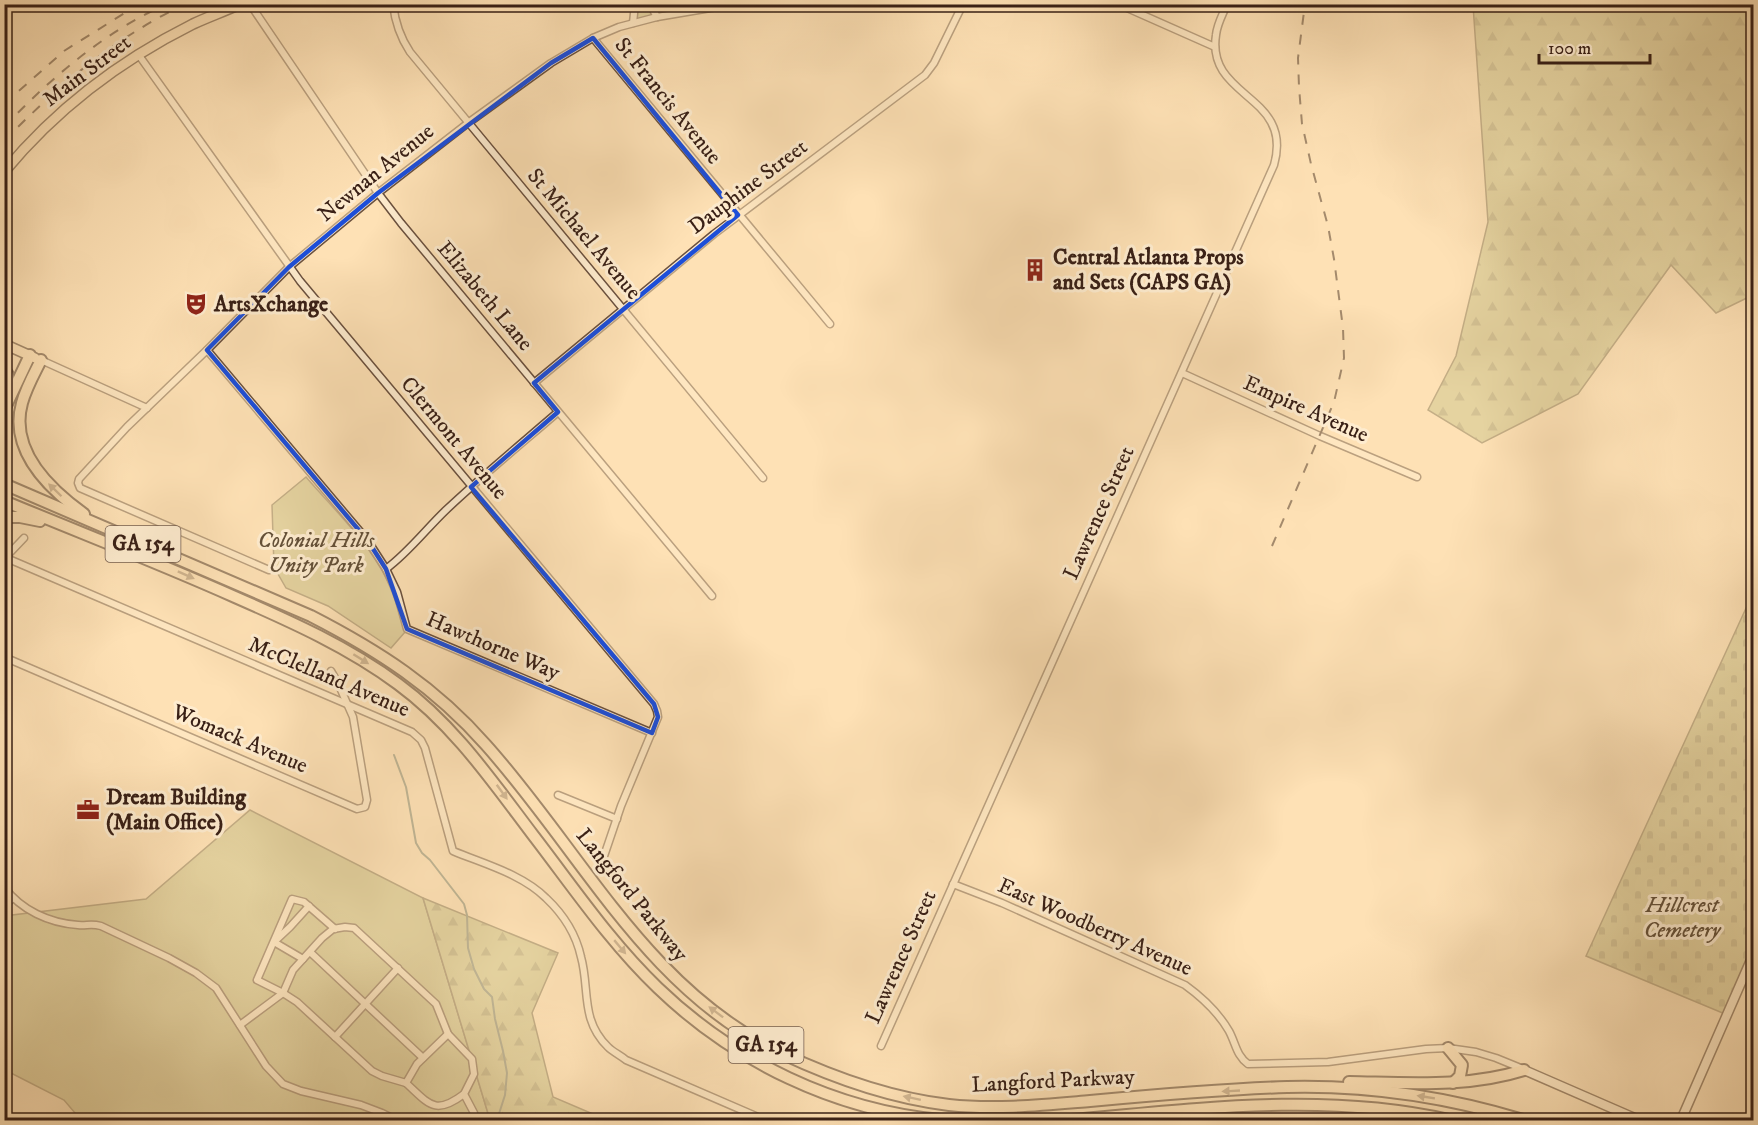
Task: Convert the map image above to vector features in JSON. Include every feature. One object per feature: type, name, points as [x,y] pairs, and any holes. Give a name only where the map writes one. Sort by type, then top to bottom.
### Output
[{"type":"highway","points":[[4,410],[30,355]]},
{"type":"highway","name":"GA 154","points":[[41,360],[22,405],[20,421],[22,440],[29,458],[50,486],[71,505],[101,526]]},
{"type":"highway","points":[[4,369],[11,390],[10,397]]},
{"type":"highway","name":"Langford Parkway","points":[[4,484],[311,616],[372,649],[423,684],[487,745],[639,941],[677,981],[725,1019],[776,1051],[827,1073],[896,1095],[951,1105],[1014,1107],[1166,1094],[1289,1087],[1360,1089],[1425,1096],[1523,1120]]},
{"type":"highway","name":"Langford Parkway","points":[[4,501],[169,568],[314,632],[349,651],[399,685],[440,720],[487,772],[600,924],[657,987],[690,1017],[728,1044],[767,1067],[810,1088],[854,1104],[890,1113],[941,1120]]},
{"type":"highway","points":[[4,517],[31,519],[93,537]]},
{"type":"highway","points":[[1448,1048],[1462,1065],[1460,1076],[1454,1083]]},
{"type":"highway","points":[[1289,1087],[1342,1082],[1454,1083],[1496,1078],[1524,1070]]},
{"type":"highway","name":"Langford Parkway","points":[[1071,1120],[1251,1105],[1365,1108],[1449,1120]]},
{"type":"highway","points":[[1365,1108],[1402,1120]]},
{"type":"main road","name":"Main Street","points":[[4,172],[41,131],[81,96],[138,54],[194,24],[240,4]]},
{"type":"main road","points":[[4,344],[41,360]]},
{"type":"street","name":"Elizabeth Lane","points":[[250,4],[378,193],[712,596]]},
{"type":"street","name":"St Michael Avenue","points":[[393,4],[395,21],[402,41],[763,478]]},
{"type":"street","points":[[633,23],[635,4]]},
{"type":"street","points":[[650,4],[657,17]]},
{"type":"street","name":"Newnan Avenue","points":[[269,570],[80,488],[79,479],[127,427],[289,267],[378,193],[468,123],[551,63],[593,38],[657,17],[734,4]]},
{"type":"street","name":"Dauphine Street","points":[[534,382],[738,215],[925,75],[934,63],[963,4]]},
{"type":"street","points":[[1118,4],[1215,46],[1219,24],[1227,4]]},
{"type":"street","name":"St Francis Avenue","points":[[593,38],[830,324]]},
{"type":"street","name":"Lawrence Street","points":[[881,1046],[1274,165],[1278,152],[1277,134],[1271,120],[1226,76],[1215,46]]},
{"type":"street","name":"Clermont Avenue","points":[[138,54],[289,267],[654,704],[658,717],[621,806],[603,859]]},
{"type":"street","name":"Hawthorne Way","points":[[207,350],[368,541],[386,569],[397,592],[407,629],[652,733]]},
{"type":"street","points":[[41,360],[147,408]]},
{"type":"street","name":"Empire Avenue","points":[[1182,373],[1417,477]]},
{"type":"street","points":[[386,569],[399,559],[471,487],[558,412]]},
{"type":"street","points":[[5,558],[24,538]]},
{"type":"street","name":"McClelland Avenue","points":[[5,558],[412,732],[421,740],[425,748],[453,851],[526,883],[545,896],[573,933],[585,974],[586,1005],[597,1035],[608,1047],[626,1060],[765,1120]]},
{"type":"street","name":"Womack Avenue","points":[[4,657],[357,809],[362,809],[367,800],[353,717],[348,705]]},
{"type":"street","points":[[331,671],[348,705]]},
{"type":"street","points":[[558,795],[617,819]]},
{"type":"street","name":"East Woodberry Avenue","points":[[953,884],[1185,985],[1216,1013],[1229,1032],[1240,1058],[1248,1064],[1328,1062],[1448,1048],[1486,1055],[1639,1120]]},
{"type":"street","points":[[4,887],[13,898],[39,916],[53,922],[81,925],[91,923],[101,926],[187,968],[216,988],[266,1066],[283,1084],[301,1091],[361,1105],[396,1120]]},
{"type":"street","points":[[4,906],[13,898]]},
{"type":"street","points":[[240,1025],[283,993],[293,970],[322,938],[335,929],[354,928],[436,1004],[448,1034],[468,1053],[474,1066],[474,1074],[464,1094],[453,1102],[436,1107],[429,1104],[406,1083],[372,1071],[297,1002],[283,993],[257,980],[292,899],[304,902],[335,929]]},
{"type":"street","points":[[274,942],[309,906]]},
{"type":"street","points":[[274,942],[303,959]]},
{"type":"street","points":[[310,952],[423,1058]]},
{"type":"street","points":[[1681,1120],[1754,953]]},
{"type":"street","points":[[335,1037],[398,968]]},
{"type":"street","points":[[406,1083],[417,1064],[448,1034]]},
{"type":"street","points":[[464,1094],[474,1113],[475,1120]]},
{"type":"highlighted area","points":[[593,38],[738,215],[534,383],[558,412],[471,487],[654,704],[658,717],[652,733],[407,629],[386,569],[368,541],[207,350],[289,267],[378,193],[551,63]]},
{"type":"green space","points":[[636,5],[647,5],[654,18],[635,23]]},
{"type":"green space","points":[[1473,5],[1754,5],[1753,295],[1716,313],[1671,265],[1578,394],[1482,443],[1428,410],[1456,356],[1488,222]]},
{"type":"green space","name":"Colonial Hills Unity Park","points":[[306,477],[354,532],[384,574],[405,632],[391,648],[328,606],[286,588],[274,567],[272,505]]},
{"type":"green space","name":"Hillcrest Cemetery","points":[[1753,593],[1753,948],[1725,1014],[1586,956]]},
{"type":"green space","points":[[250,810],[423,898],[490,1120],[81,1120],[64,1100],[5,1070],[4,916],[146,899]]},
{"type":"green space","points":[[423,898],[558,953],[532,1013],[553,1097],[607,1120],[490,1120]]},
{"type":"waterway","points":[[394,755],[406,787],[416,843],[464,904],[467,915],[468,948],[474,969],[484,989],[492,997],[507,1073],[505,1095],[497,1120]]},
{"type":"railway","points":[[4,104],[64,51],[139,4]]},
{"type":"railway","points":[[4,141],[45,101],[88,65],[134,32],[185,4]]},
{"type":"railway","points":[[1272,546],[1334,402],[1344,358],[1343,328],[1334,259],[1302,124],[1298,58],[1305,4]]},
{"type":"railway","points":[[4,127],[37,94],[92,48],[152,11]]},
{"type":"place","name":"Central Atlanta Props and Sets (CAPS GA)","points":[[1035,270]]},
{"type":"place","name":"ArtsXchange","points":[[196,304]]},
{"type":"place","name":"Dream Building (Main Office)","points":[[88,810]]}]
